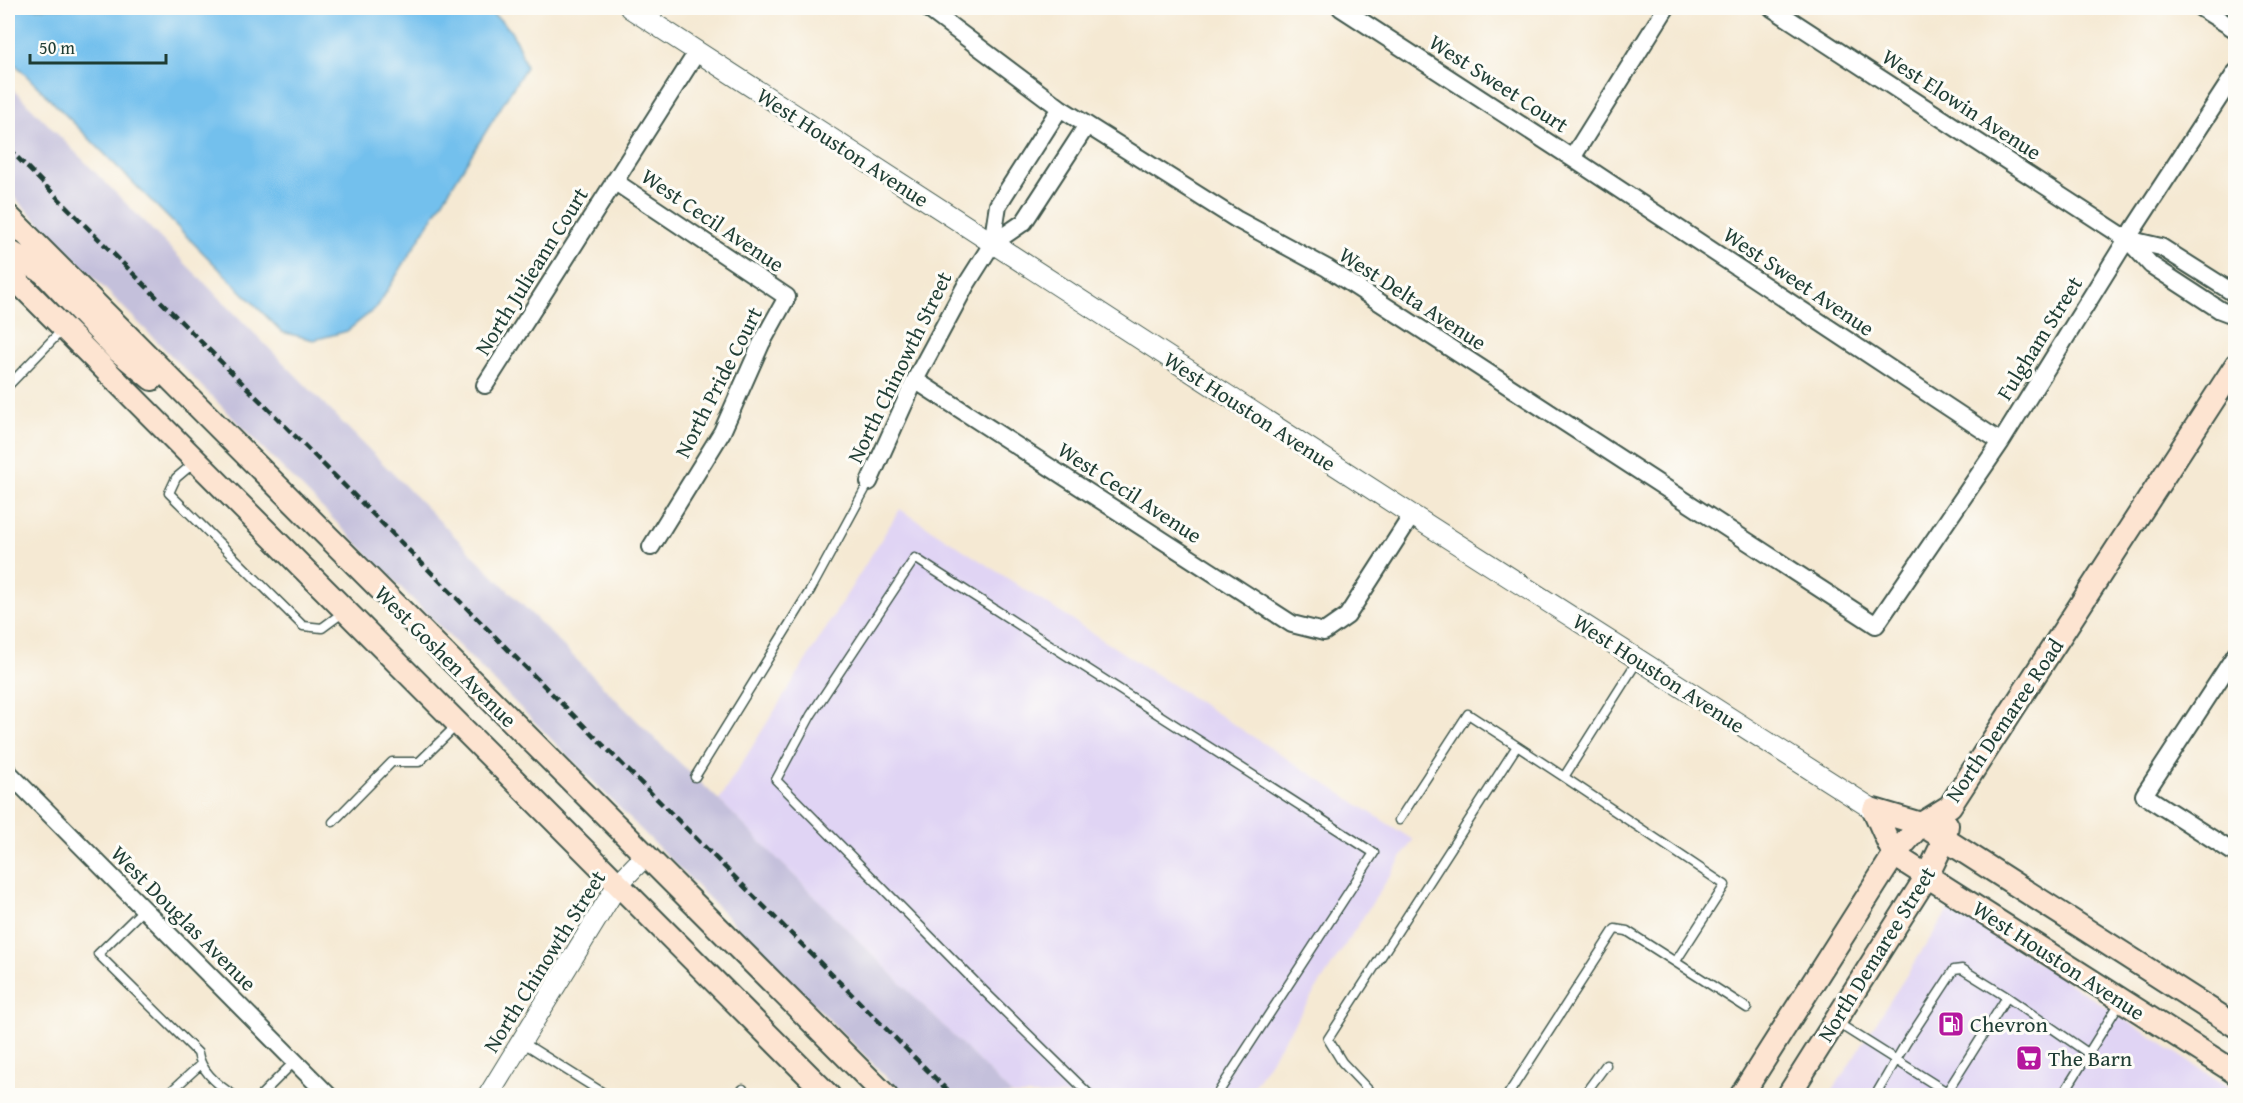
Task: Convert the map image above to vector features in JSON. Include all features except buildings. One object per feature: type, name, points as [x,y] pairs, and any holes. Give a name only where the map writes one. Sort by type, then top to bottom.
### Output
[{"type":"main road","name":"West Goshen Avenue","points":[[8,216],[886,1095]]},
{"type":"main road","points":[[8,252],[43,272],[116,349],[153,379],[174,383]]},
{"type":"main road","name":"West Goshen Avenue","points":[[8,272],[829,1095]]},
{"type":"main road","name":"North Demaree Road","points":[[1742,1095],[1894,855],[1921,824],[1950,806],[2235,364]]},
{"type":"main road","name":"North Demaree Street","points":[[1788,1095],[1927,876],[1945,839],[1950,806]]},
{"type":"main road","points":[[1874,810],[1894,855]]},
{"type":"main road","name":"West Houston Avenue","points":[[1874,810],[1921,824],[2235,1026]]},
{"type":"main road","name":"West Houston Avenue","points":[[1894,855],[2235,1072]]},
{"type":"street","name":"West Houston Avenue","points":[[630,8],[1412,515],[1874,810]]},
{"type":"street","name":"West Delta Avenue","points":[[927,8],[1060,108],[1236,219],[1327,268],[1876,625]]},
{"type":"street","name":"West Sweet Court","points":[[1341,8],[1572,158]]},
{"type":"street","points":[[1572,158],[1665,8]]},
{"type":"street","name":"West Elowin Avenue","points":[[1772,8],[2127,239],[2151,265],[2220,310],[2235,316]]},
{"type":"street","points":[[2201,8],[2235,30]]},
{"type":"street","name":"North Julieann Court","points":[[486,385],[697,52]]},
{"type":"street","name":"Fulgham Street","points":[[1876,625],[2001,442],[2127,239],[2235,72]]},
{"type":"street","name":"North Chinowth Street","points":[[869,482],[915,381],[950,312],[992,244],[998,206],[1060,108]]},
{"type":"street","name":"North Chinowth Street","points":[[992,244],[1024,222],[1087,125]]},
{"type":"street","name":"West Sweet Avenue","points":[[1572,158],[2001,442]]},
{"type":"street","name":"West Cecil Avenue","points":[[614,181],[787,297]]},
{"type":"street","name":"West Elowin Avenue","points":[[2127,239],[2161,247],[2232,292],[2235,297]]},
{"type":"street","name":"North Pride Court","points":[[651,547],[722,432],[761,344],[787,297]]},
{"type":"street","name":"West Cecil Avenue","points":[[915,381],[1292,624],[1324,632],[1347,616],[1412,515]]},
{"type":"street","points":[[2235,654],[2144,795],[2235,854]]},
{"type":"street","name":"West Douglas Avenue","points":[[8,772],[329,1095]]},
{"type":"street","name":"North Chinowth Street","points":[[488,1095],[618,884],[645,856]]},
{"type":"lane","points":[[8,386],[64,328]]},
{"type":"lane","points":[[196,461],[176,478],[169,493],[303,626],[322,628],[345,611]]},
{"type":"lane","points":[[695,777],[811,589],[869,482]]},
{"type":"lane","points":[[1091,1095],[984,991],[776,780],[811,716],[915,558],[1374,853],[1216,1095]]},
{"type":"lane","points":[[1564,777],[1638,660]]},
{"type":"lane","points":[[1399,820],[1468,714],[1725,885],[1676,961]]},
{"type":"lane","points":[[333,822],[392,762],[419,762],[459,724]]},
{"type":"lane","points":[[1374,1095],[1342,1062],[1328,1039],[1517,747]]},
{"type":"lane","points":[[144,909],[98,954],[198,1053],[200,1065],[224,1089],[236,1095]]},
{"type":"lane","points":[[1507,1095],[1615,929],[1627,931],[1747,1008]]},
{"type":"lane","points":[[1875,1095],[1954,970],[1962,969],[2088,1053]]},
{"type":"lane","points":[[1834,1021],[1897,1060],[1944,1093],[2007,997]]},
{"type":"lane","points":[[2062,1095],[2122,1000]]},
{"type":"lane","points":[[521,1042],[608,1095]]},
{"type":"lane","points":[[260,1095],[295,1061]]},
{"type":"lane","points":[[170,1095],[168,1094],[200,1065]]},
{"type":"lane","points":[[1583,1095],[1606,1065]]},
{"type":"shaded area","points":[[8,84],[659,743],[719,800],[1012,1095],[904,1095],[8,191]]},
{"type":"shaded area","points":[[900,509],[1413,840],[1248,1095],[1012,1095],[719,800]]},
{"type":"shaded area","points":[[1951,906],[2236,1092],[2235,1096],[1829,1096]]},
{"type":"water","points":[[8,8],[482,8],[506,25],[519,47],[526,67],[377,307],[347,331],[314,340],[282,332],[15,64],[8,55]]},
{"type":"railway","points":[[8,148],[953,1096]]},
{"type":"place","name":"Chevron","points":[[1951,1024]]},
{"type":"place","name":"The Barn","points":[[2029,1058]]}]
